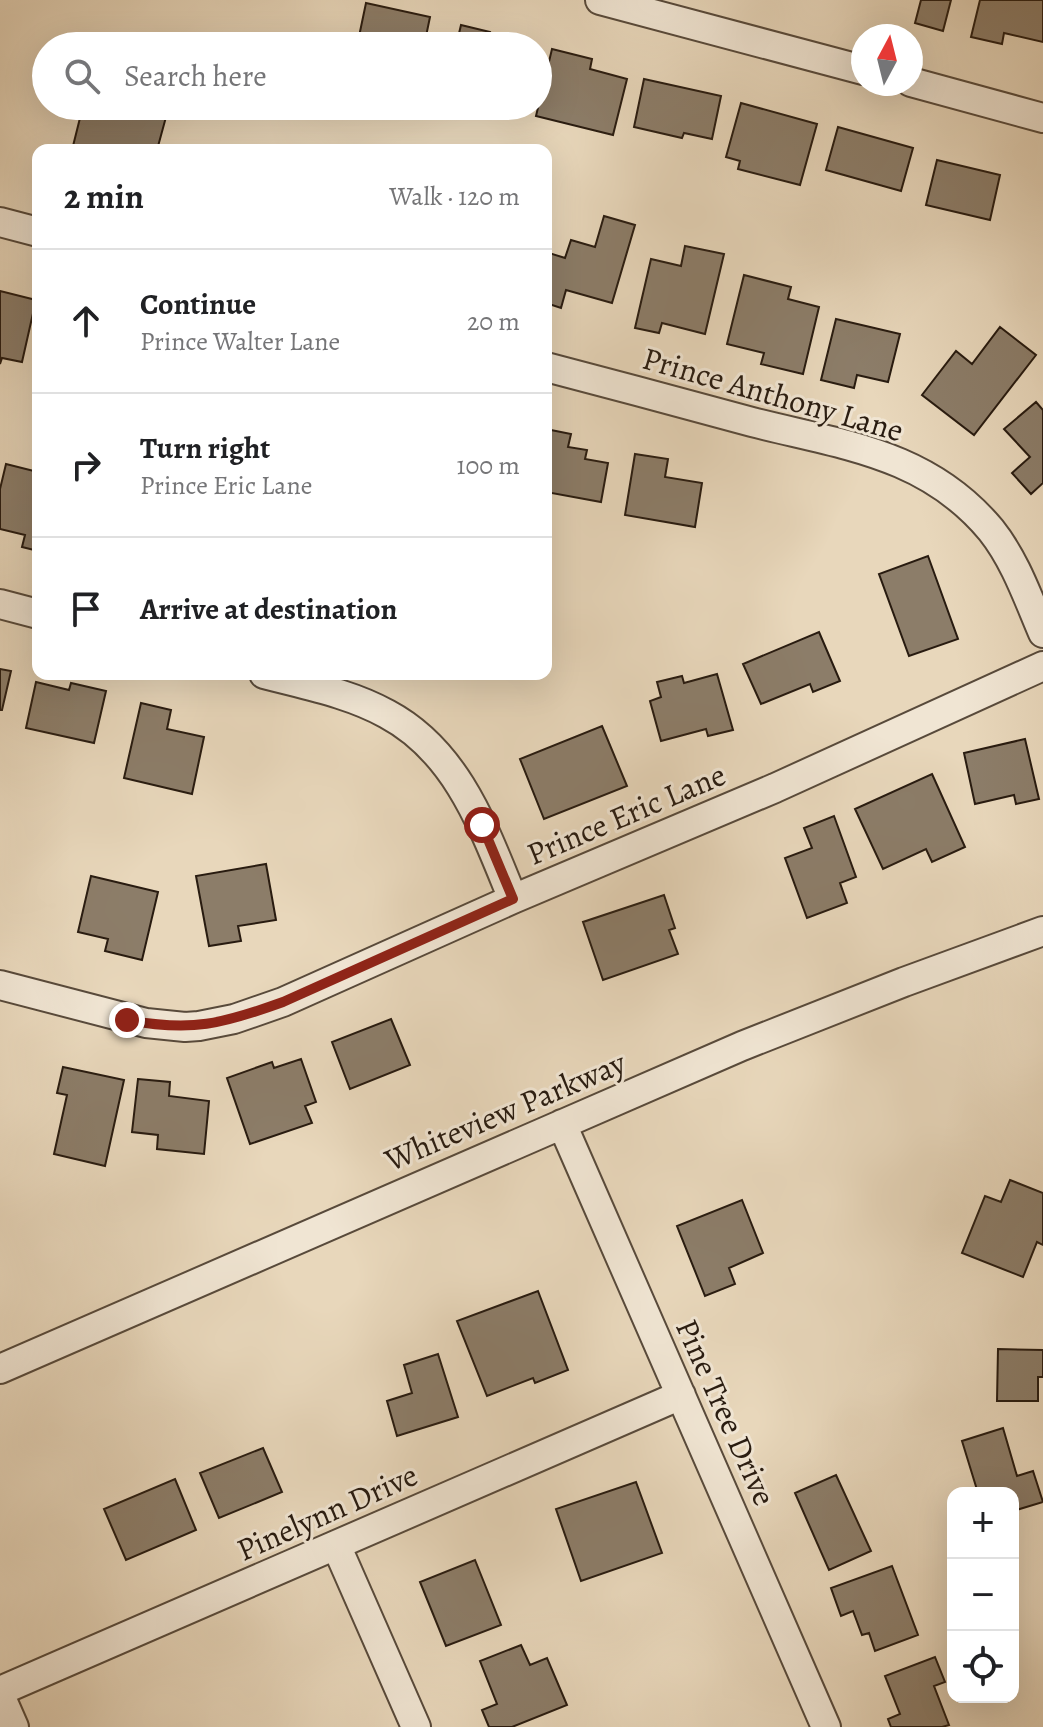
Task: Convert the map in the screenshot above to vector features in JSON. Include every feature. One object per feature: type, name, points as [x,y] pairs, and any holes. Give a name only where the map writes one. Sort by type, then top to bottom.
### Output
[{"type":"street","points":[[600,0],[851,67]]},
{"type":"street","points":[[923,85],[1043,118]]},
{"type":"street","points":[[0,222],[32,230]]},
{"type":"street","name":"Prince Anthony Lane","points":[[552,369],[872,451],[919,471],[961,500],[990,528],[1018,575],[1043,633]]},
{"type":"street","points":[[0,604],[32,612]]},
{"type":"street","name":"Prince Eric Lane","points":[[0,985],[127,1020],[166,1026],[199,1026],[234,1019],[283,1002],[513,899],[775,788],[1043,666]]},
{"type":"street","points":[[286,680],[368,705],[387,714],[424,740],[456,777],[482,825],[513,899]]},
{"type":"street","name":"Whiteview Parkway","points":[[0,1369],[742,1046],[918,976],[1043,931]]},
{"type":"street","name":"Pine Tree Drive","points":[[562,1124],[826,1727]]},
{"type":"street","name":"Pinelynn Drive","points":[[0,1693],[681,1395]]},
{"type":"street","points":[[336,1545],[416,1727]]},
{"type":"street","points":[[0,1693],[14,1727]]},
{"type":"building","points":[[921,0],[951,0],[943,31],[915,23]]},
{"type":"building","points":[[980,0],[1043,0],[1043,42],[1004,33],[1002,44],[971,37]]},
{"type":"building","points":[[366,3],[430,17],[427,32],[360,32]]},
{"type":"building","points":[[461,25],[490,32],[459,32]]},
{"type":"building","points":[[552,49],[592,59],[590,69],[627,79],[613,135],[552,120]]},
{"type":"building","points":[[644,79],[721,96],[712,139],[684,133],[682,138],[634,127]]},
{"type":"building","points":[[741,103],[817,124],[800,185],[738,169],[740,161],[726,157]]},
{"type":"building","points":[[80,120],[165,120],[159,144],[74,144]]},
{"type":"building","points":[[838,127],[913,148],[901,191],[826,170]]},
{"type":"building","points":[[937,160],[1000,175],[990,220],[926,205]]},
{"type":"building","points":[[604,216],[635,225],[612,303],[566,290],[561,308],[552,305],[552,254],[565,258],[571,240],[595,247]]},
{"type":"building","points":[[685,246],[724,254],[705,334],[662,323],[659,333],[635,328],[651,259],[681,266]]},
{"type":"building","points":[[744,275],[791,287],[788,299],[819,307],[803,374],[761,364],[764,353],[727,344]]},
{"type":"building","points":[[0,291],[32,299],[32,318],[22,362],[2,358],[0,364]]},
{"type":"building","points":[[836,319],[900,334],[888,382],[857,375],[854,388],[821,380]]},
{"type":"building","points":[[1000,327],[1036,355],[974,435],[922,395],[956,351],[972,364]]},
{"type":"building","points":[[1036,402],[1043,410],[1043,483],[1031,494],[1012,473],[1030,457],[1004,429]]},
{"type":"building","points":[[552,430],[571,434],[568,447],[587,450],[585,459],[608,463],[601,502],[552,493]]},
{"type":"building","points":[[635,454],[668,459],[665,477],[702,483],[695,527],[625,515]]},
{"type":"building","points":[[6,464],[32,470],[32,550],[22,547],[25,535],[0,529],[0,489]]},
{"type":"building","points":[[928,556],[958,639],[909,656],[879,574]]},
{"type":"building","points":[[819,632],[840,681],[813,692],[810,684],[761,704],[743,664]]},
{"type":"building","points":[[0,669],[11,671],[2,710],[0,710]]},
{"type":"building","points":[[717,674],[733,730],[708,736],[706,729],[661,741],[650,701],[661,697],[657,682],[682,676],[684,683]]},
{"type":"building","points":[[36,682],[69,690],[71,683],[106,691],[94,743],[26,728]]},
{"type":"building","points":[[141,703],[171,710],[167,729],[204,737],[192,794],[124,778]]},
{"type":"building","points":[[602,726],[627,786],[544,819],[520,759]]},
{"type":"building","points":[[1025,739],[1039,799],[1016,804],[1014,795],[975,804],[964,753]]},
{"type":"building","points":[[932,774],[965,847],[932,862],[926,849],[883,869],[855,809]]},
{"type":"building","points":[[834,816],[856,877],[840,883],[847,903],[807,918],[785,858],[812,848],[804,828]]},
{"type":"building","points":[[266,864],[276,920],[238,926],[241,941],[209,946],[196,876]]},
{"type":"building","points":[[91,876],[158,892],[142,960],[105,951],[108,939],[78,932]]},
{"type":"building","points":[[664,895],[675,928],[669,930],[678,954],[603,980],[583,922]]},
{"type":"building","points":[[391,1019],[410,1065],[350,1089],[332,1042]]},
{"type":"building","points":[[301,1059],[316,1102],[305,1106],[312,1123],[250,1144],[227,1078],[272,1062],[274,1068]]},
{"type":"building","points":[[63,1067],[124,1080],[105,1166],[54,1154],[67,1095],[57,1093]]},
{"type":"building","points":[[138,1079],[170,1082],[169,1096],[209,1101],[204,1154],[157,1149],[158,1135],[132,1132]]},
{"type":"building","points":[[1010,1180],[1043,1193],[1043,1245],[1037,1242],[1023,1277],[962,1253],[985,1196],[1001,1202]]},
{"type":"building","points":[[742,1200],[763,1253],[729,1268],[735,1284],[705,1296],[677,1226]]},
{"type":"building","points":[[538,1291],[568,1370],[535,1383],[533,1378],[487,1396],[457,1321]]},
{"type":"building","points":[[998,1349],[1043,1350],[1043,1377],[1038,1377],[1038,1401],[997,1401]]},
{"type":"building","points":[[438,1354],[458,1417],[397,1436],[387,1401],[412,1393],[404,1365]]},
{"type":"building","points":[[1003,1428],[1017,1476],[1033,1471],[1043,1502],[1019,1509],[1019,1487],[976,1487],[962,1441]]},
{"type":"building","points":[[263,1448],[282,1492],[219,1518],[200,1473]]},
{"type":"building","points":[[836,1475],[871,1551],[829,1570],[795,1493]]},
{"type":"building","points":[[175,1479],[196,1530],[126,1560],[104,1509]]},
{"type":"building","points":[[636,1482],[662,1553],[581,1581],[556,1509]]},
{"type":"building","points":[[475,1560],[501,1625],[446,1646],[420,1582]]},
{"type":"building","points":[[892,1566],[918,1635],[875,1651],[869,1633],[862,1635],[853,1611],[841,1616],[831,1588]]},
{"type":"building","points":[[521,1645],[530,1665],[547,1658],[567,1705],[512,1727],[489,1727],[482,1710],[497,1704],[480,1661]]},
{"type":"building","points":[[935,1657],[945,1682],[934,1686],[949,1725],[891,1727],[888,1719],[900,1714],[885,1676]]},
{"type":"route","points":[[127,1020],[185,1027],[234,1019],[283,1002],[513,899],[482,825]]}]
